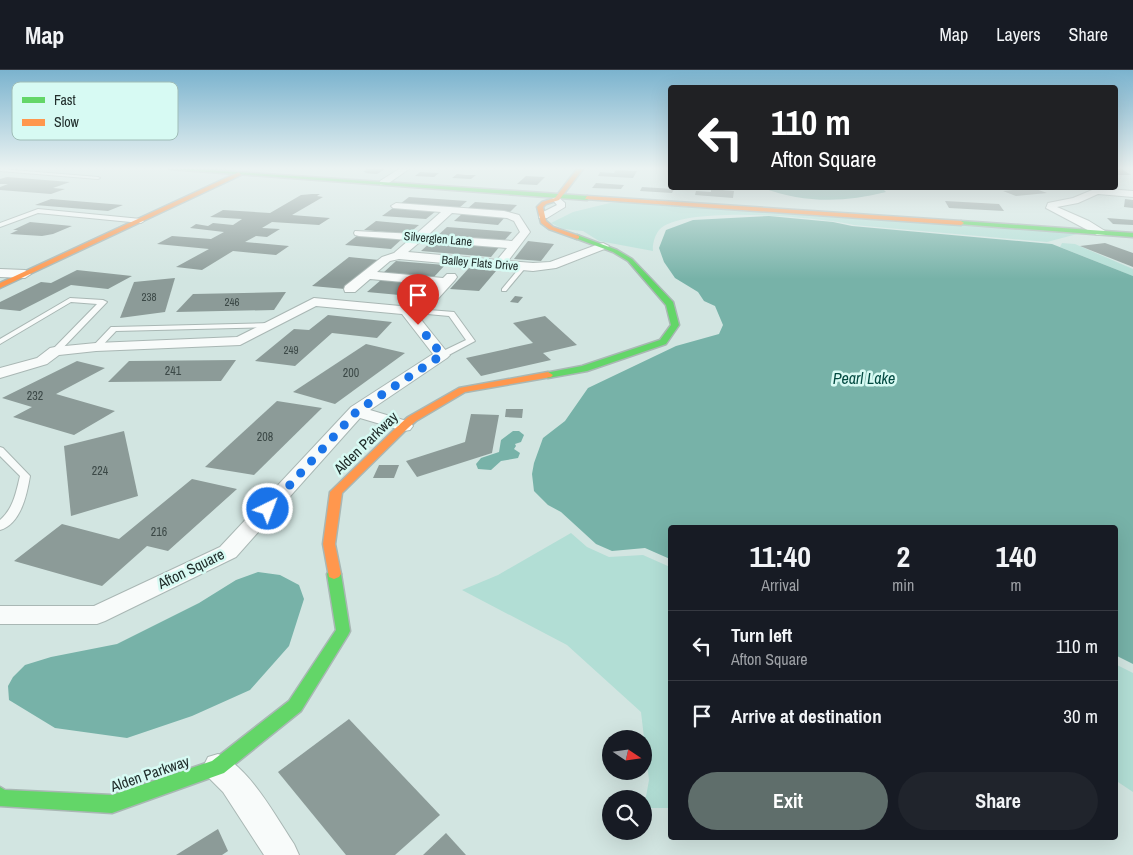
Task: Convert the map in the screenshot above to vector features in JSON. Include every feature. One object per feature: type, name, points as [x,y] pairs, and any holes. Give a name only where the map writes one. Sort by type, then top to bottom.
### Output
[{"type":"street","points":[[0,273],[152,206]]},
{"type":"street","points":[[0,286],[141,221],[169,206]]},
{"type":"street","points":[[396,206],[516,217],[520,220],[524,232],[516,246],[500,264]]},
{"type":"street","name":"Alden Parkway","points":[[0,796],[2,798],[112,804],[226,775],[295,706],[342,631],[329,544],[336,492],[408,422],[462,390],[584,369],[662,342],[676,325],[670,304],[630,260],[603,246],[551,228],[543,222],[540,208],[542,206]]},
{"type":"street","points":[[688,206],[1133,235]]},
{"type":"street","points":[[1051,206],[1051,208],[1085,223],[1101,233]]},
{"type":"street","points":[[350,289],[386,259],[398,256],[450,210]]},
{"type":"street","name":"Silverglen Lane","points":[[359,233],[516,246]]},
{"type":"street","name":"Balley Flats Drive","points":[[560,261],[564,255],[591,242]]},
{"type":"street","name":"Balley Flats Drive","points":[[398,256],[542,267],[603,246]]},
{"type":"street","points":[[430,299],[466,262]]},
{"type":"street","points":[[0,273],[25,274]]},
{"type":"street","points":[[367,275],[446,282]]},
{"type":"street","name":"Afton Square","points":[[0,373],[42,361],[55,351],[96,346],[240,340],[314,302],[406,310]]},
{"type":"street","points":[[406,310],[442,355]]},
{"type":"street","name":"Afton Square","points":[[0,615],[97,615],[228,552],[362,408],[442,355]]},
{"type":"street","points":[[362,408],[408,422]]},
{"type":"street","points":[[226,775],[284,855]]},
{"type":"lane","points":[[0,225],[38,211],[141,221]]},
{"type":"lane","points":[[504,290],[522,266]]},
{"type":"lane","name":"Afton Square","points":[[0,342],[70,300],[102,302],[55,351]]},
{"type":"lane","name":"Afton Square","points":[[406,310],[451,314],[471,342],[442,355]]},
{"type":"lane","points":[[0,450],[25,476],[18,506],[10,518],[0,526]]},
{"type":"shaded area","points":[[599,206],[670,206],[1081,233],[1047,242],[854,225],[784,216],[724,215],[696,217],[674,222],[660,229],[654,240],[653,251],[599,241],[583,231],[563,229],[551,223],[573,212]]},
{"type":"shaded area","points":[[1062,243],[1075,244],[1133,269],[1133,276],[1060,247]]},
{"type":"shaded area","points":[[571,533],[587,547],[609,557],[643,555],[668,566],[668,808],[652,808],[652,790],[647,790],[649,780],[652,780],[652,730],[643,730],[641,712],[567,645],[462,590],[498,575]]},
{"type":"shaded area","points":[[1118,666],[1133,673],[1133,792],[1118,782]]},
{"type":"water","name":"Pearl Lake","points":[[769,216],[833,222],[852,226],[1052,244],[1133,276],[1133,664],[1118,656],[1118,525],[668,525],[668,558],[645,548],[612,551],[596,544],[561,512],[548,505],[534,491],[532,474],[543,438],[565,421],[588,388],[676,346],[719,334],[723,325],[715,306],[704,301],[698,292],[675,278],[664,262],[659,248],[666,230],[693,220]]},
{"type":"water","points":[[513,431],[519,431],[524,435],[521,442],[515,444],[514,449],[520,453],[518,458],[501,461],[491,470],[478,469],[476,464],[481,458],[499,452],[501,440]]},
{"type":"water","points":[[258,572],[280,575],[299,585],[304,599],[289,646],[250,690],[192,716],[127,738],[55,728],[9,700],[8,686],[13,677],[25,665],[51,657],[117,644],[199,603],[236,580]]},
{"type":"building","points":[[43,206],[121,206],[108,211]]},
{"type":"building","points":[[283,206],[308,206],[292,215],[330,218],[319,225],[272,222],[262,228],[280,229],[267,237],[256,236],[245,242],[289,246],[276,255],[233,251],[202,270],[176,267],[209,249],[157,244],[172,236],[211,239],[224,232],[190,228],[196,224],[208,226],[213,223],[233,225],[242,219],[210,217],[223,210],[270,213]]},
{"type":"building","points":[[424,206],[462,206],[459,208]]},
{"type":"building","points":[[471,206],[516,206],[510,212],[467,209]]},
{"type":"building","points":[[948,206],[1000,206],[1004,211],[949,208]]},
{"type":"building","points":[[1124,206],[1133,206],[1133,208]]},
{"type":"building","points":[[393,208],[436,211],[426,219],[382,216]]},
{"type":"building","points":[[463,213],[506,216],[498,225],[454,221]]},
{"type":"building","points":[[1107,218],[1133,220],[1133,225],[1113,224]]},
{"type":"building","points":[[376,221],[419,225],[408,234],[364,230]]},
{"type":"building","points":[[30,222],[72,226],[53,234],[42,236],[10,234],[18,230],[13,230]]},
{"type":"building","points":[[447,227],[512,232],[503,242],[437,236]]},
{"type":"building","points":[[358,235],[403,238],[391,249],[345,245]]},
{"type":"building","points":[[432,241],[500,246],[491,257],[421,251]]},
{"type":"building","points":[[528,241],[554,244],[541,261],[514,259]]},
{"type":"building","points":[[1105,243],[1133,253],[1133,267],[1080,246]]},
{"type":"building","points":[[349,257],[379,260],[345,289],[312,286]]},
{"type":"building","points":[[396,261],[445,265],[433,278],[383,273]]},
{"type":"building","points":[[469,268],[496,271],[479,291],[450,289]]},
{"type":"building","points":[[77,270],[132,276],[108,289],[71,285],[20,311],[0,309],[0,302],[41,282],[51,283]]},
{"type":"building","points":[[175,278],[165,312],[120,318],[134,282]]},
{"type":"building","points":[[381,280],[433,285],[421,297],[367,292]]},
{"type":"building","points":[[286,292],[274,310],[176,312],[193,294]]},
{"type":"building","points":[[515,296],[523,297],[518,303],[510,302]]},
{"type":"building","points":[[328,315],[392,322],[377,338],[332,333],[295,366],[255,361],[294,329],[309,330]]},
{"type":"building","points":[[545,316],[577,345],[543,353],[551,360],[481,376],[466,358],[533,343],[513,323]]},
{"type":"building","points":[[366,344],[405,353],[335,404],[293,392]]},
{"type":"building","points":[[236,360],[221,381],[108,382],[129,361]]},
{"type":"building","points":[[77,361],[105,368],[56,394],[115,411],[74,435],[13,417],[32,407],[2,398]]},
{"type":"building","points":[[277,401],[322,408],[254,475],[205,467]]},
{"type":"building","points":[[506,409],[523,409],[522,418],[505,417]]},
{"type":"building","points":[[471,414],[499,415],[492,453],[417,477],[406,461],[465,442]]},
{"type":"building","points":[[124,431],[138,496],[71,516],[64,446]]},
{"type":"building","points":[[379,465],[399,465],[394,478],[373,478]]},
{"type":"building","points":[[192,479],[237,489],[168,551],[147,546],[102,586],[14,561],[62,524],[119,539]]},
{"type":"building","points":[[349,719],[440,815],[395,855],[346,855],[278,772]]},
{"type":"building","points":[[218,829],[228,851],[222,855],[176,855]]},
{"type":"building","points":[[446,833],[466,855],[423,855]]},
{"type":"traffic: fast","points":[[961,223],[1133,235]]},
{"type":"traffic: fast","points":[[548,375],[584,369],[663,342],[675,325],[670,304],[630,260],[615,251],[577,237]]},
{"type":"traffic: fast","points":[[0,796],[2,798],[112,804],[218,767],[295,706],[343,631],[334,574]]},
{"type":"traffic: slow","points":[[0,286],[171,206]]},
{"type":"traffic: slow","points":[[541,206],[543,222],[551,228],[577,237]]},
{"type":"traffic: slow","points":[[701,206],[961,223]]},
{"type":"traffic: slow","points":[[334,574],[329,544],[336,492],[404,426],[412,419],[462,390],[548,375]]},
{"type":"route","points":[[268,509],[357,411],[442,355],[418,325]]}]
